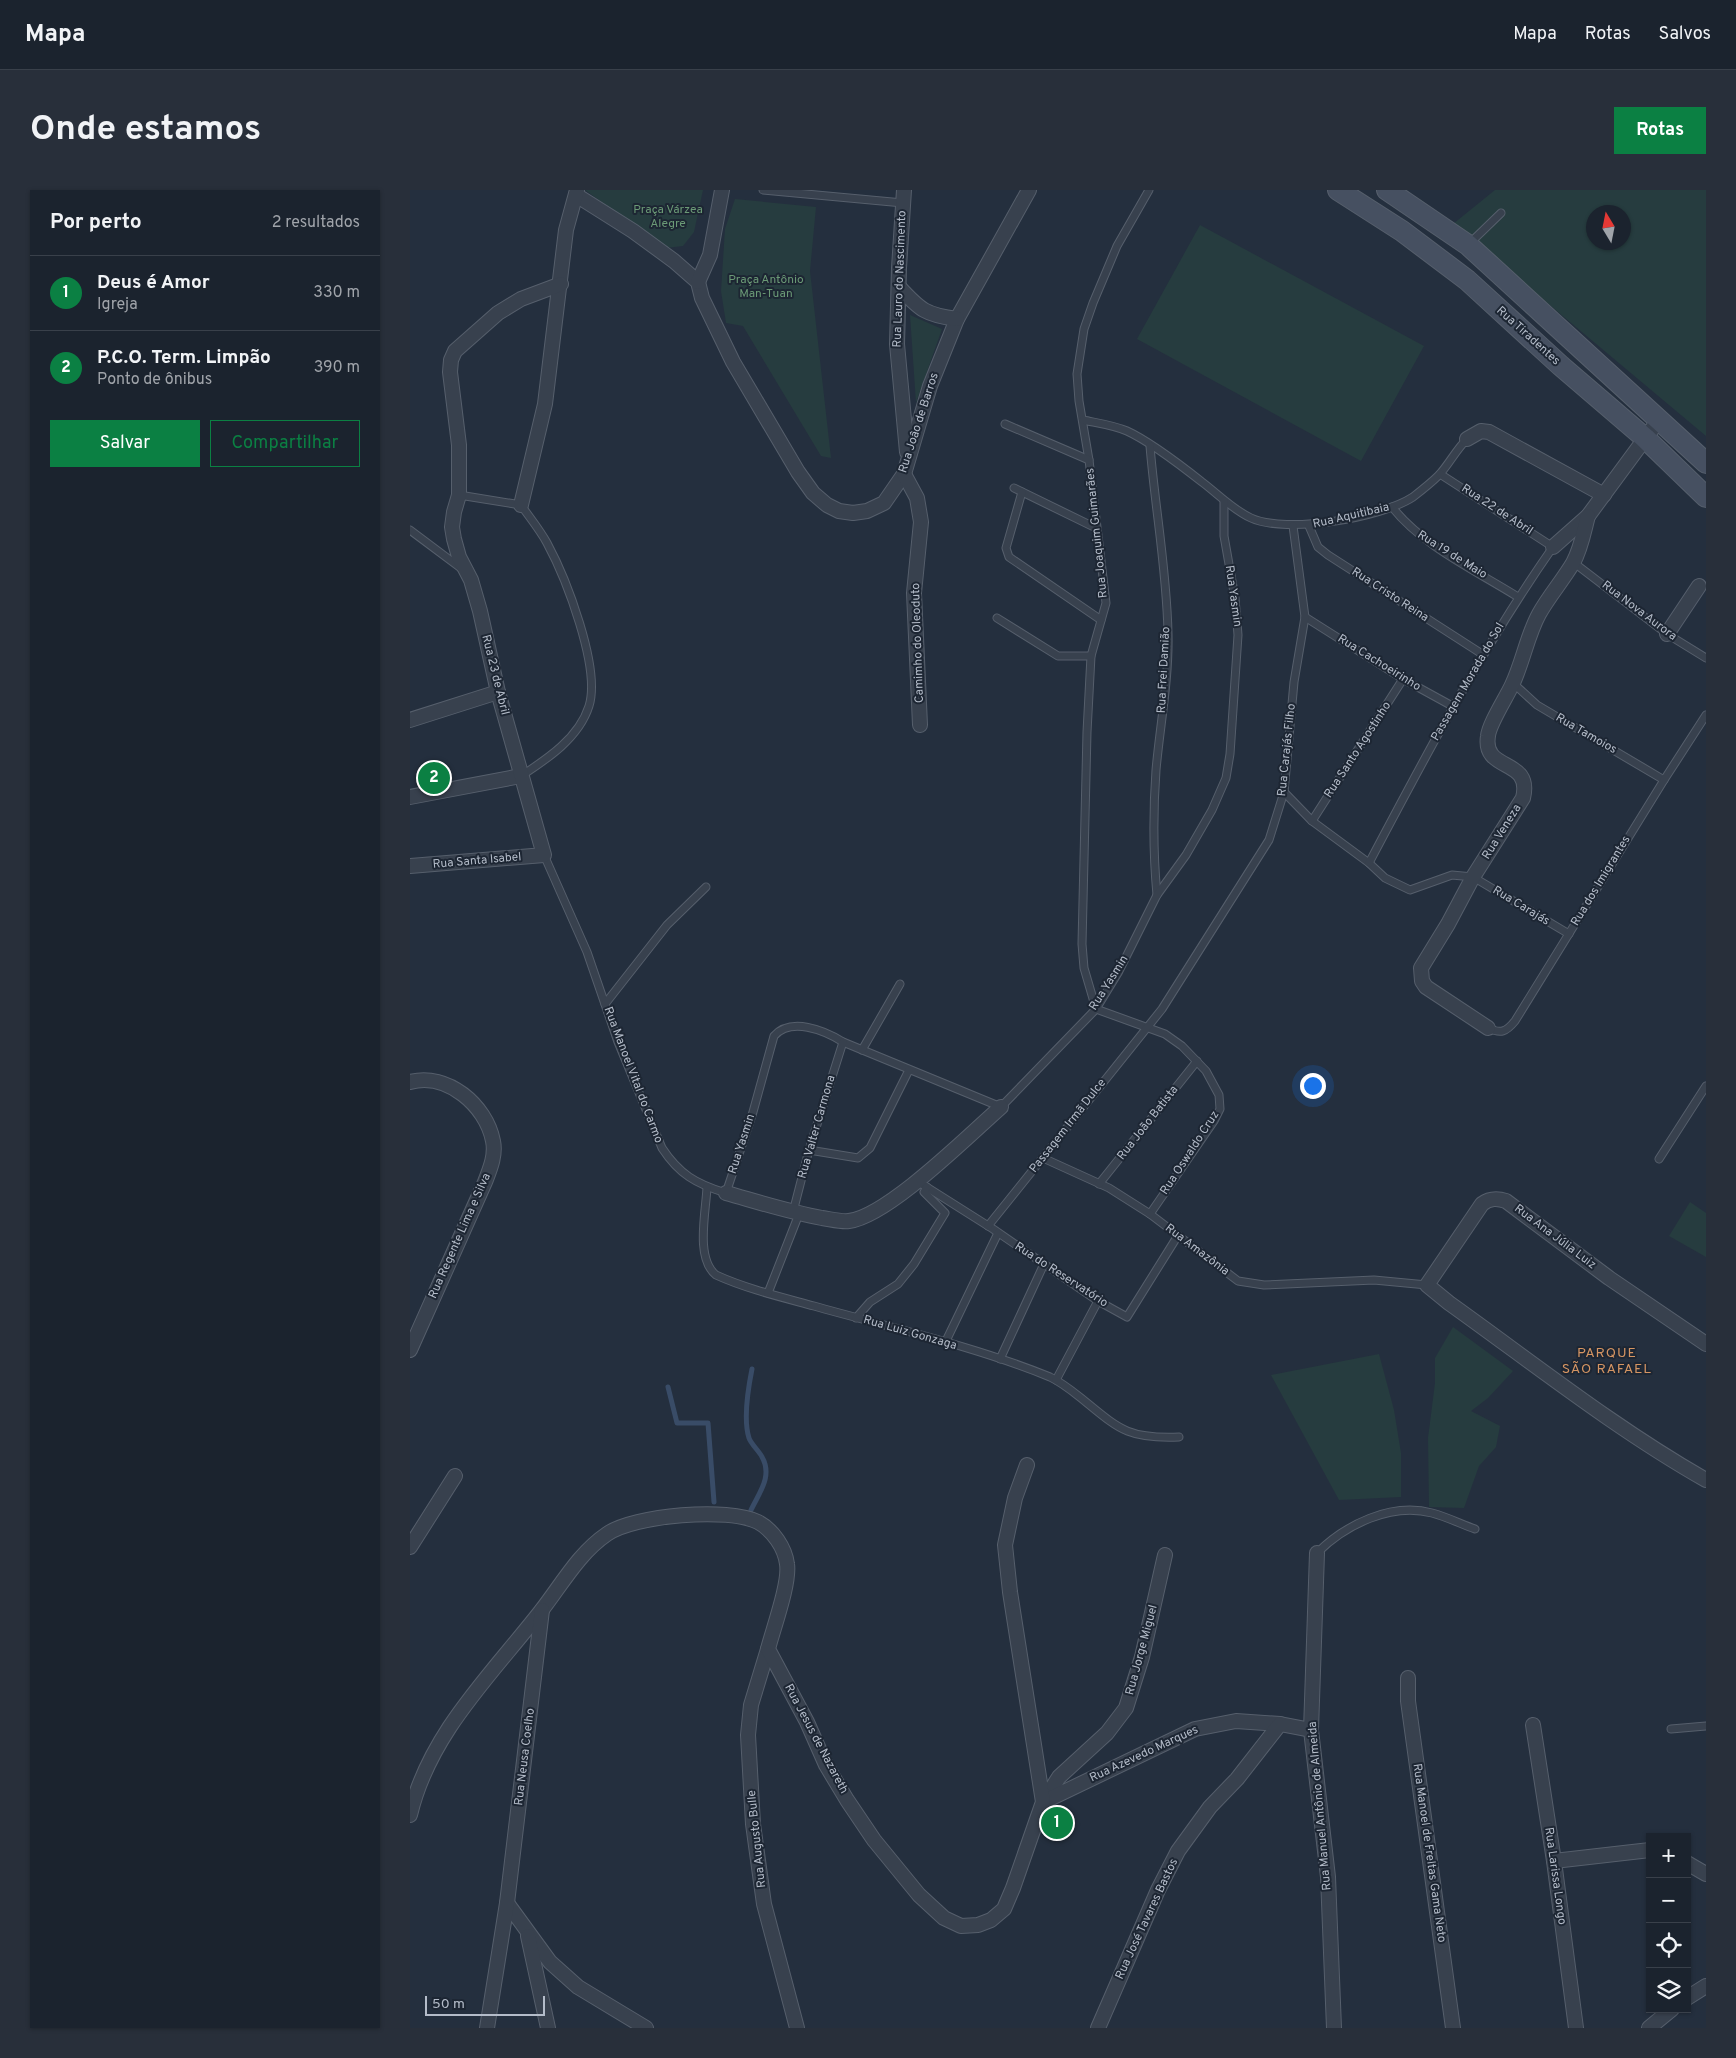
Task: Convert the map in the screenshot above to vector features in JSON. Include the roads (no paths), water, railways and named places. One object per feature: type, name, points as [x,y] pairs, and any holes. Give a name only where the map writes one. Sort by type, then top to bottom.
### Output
[{"type":"street","points":[[521,506],[545,404],[561,284],[566,230],[576,192],[634,231],[698,282],[710,255],[722,190]]},
{"type":"street","name":"Rua Joâo de Barros","points":[[909,441],[957,319],[1029,190]]},
{"type":"street","name":"Rua Tiradentes","points":[[1338,190],[1402,231],[1467,280],[1522,331],[1645,438],[1706,497]]},
{"type":"street","name":"Rua Tiradentes","points":[[1387,190],[1468,246],[1542,312],[1658,422],[1706,463]]},
{"type":"street","name":"Rua Lauro do Nascimento","points":[[904,196],[899,268],[897,344],[909,441],[907,457]]},
{"type":"street","points":[[1438,258],[1451,233]]},
{"type":"street","points":[[1438,258],[1468,246]]},
{"type":"street","name":"Rua Joâo de Barros","points":[[698,282],[702,298],[733,362],[798,472],[813,493],[826,505],[839,511],[867,511],[884,503],[904,474],[907,457]]},
{"type":"street","name":"Rua 23 de Abril","points":[[544,855],[498,692],[480,611],[468,573],[459,557],[453,533],[454,512],[459,495],[459,445],[450,372],[451,360],[455,351],[498,313],[521,299],[561,284]]},
{"type":"street","points":[[899,287],[918,307],[937,316],[957,319]]},
{"type":"street","points":[[1522,331],[1542,312]]},
{"type":"street","name":"Passagem Morada do Sol","points":[[1553,547],[1588,516],[1658,422]]},
{"type":"street","name":"Rua Aquitibaia","points":[[1467,439],[1481,431],[1489,432],[1604,495]]},
{"type":"street","name":"Camimho do Oleoduto","points":[[904,474],[917,498],[921,522],[914,593],[920,725]]},
{"type":"street","name":"Passagem Morada do Sol","points":[[1513,682],[1538,615],[1573,562],[1581,543],[1588,516]]},
{"type":"street","points":[[1667,634],[1699,586]]},
{"type":"street","name":"Rua Veneza","points":[[1488,1028],[1426,987],[1422,981],[1421,968],[1448,924],[1473,877],[1523,798],[1526,787],[1518,772],[1491,755],[1488,749],[1488,734],[1513,682]]},
{"type":"street","points":[[410,720],[498,692]]},
{"type":"street","points":[[410,798],[521,776]]},
{"type":"street","name":"Rua Santa Isabel","points":[[410,866],[544,855]]},
{"type":"street","name":"Rua Regente Lima e Silva","points":[[410,1082],[420,1080],[446,1084],[469,1099],[485,1118],[494,1142],[493,1161],[485,1182],[410,1350]]},
{"type":"street","name":"Rua Manoel Vital do Carmo","points":[[726,1192],[796,1213],[847,1222],[864,1218],[922,1184],[1000,1107]]},
{"type":"street","name":"Rua Ana Júlia Luiz","points":[[1427,1285],[1482,1204],[1487,1200],[1499,1199],[1506,1201],[1609,1278],[1706,1344]]},
{"type":"street","points":[[1427,1285],[1448,1303],[1611,1420],[1667,1458],[1706,1480]]},
{"type":"street","name":"Rua Jesus de Nazareth","points":[[768,1649],[807,1722],[826,1765],[874,1840],[919,1896],[944,1918],[961,1926],[978,1925],[991,1920],[1004,1909],[1043,1802],[1010,1592],[1006,1546],[1015,1498],[1027,1465]]},
{"type":"street","points":[[410,1547],[455,1476]]},
{"type":"street","points":[[410,1815],[426,1767],[460,1712],[542,1610],[587,1549],[609,1532],[635,1522],[704,1514],[733,1515],[758,1522],[779,1541],[787,1565],[785,1584],[768,1649]]},
{"type":"street","name":"Rua Manuel Antônio de Almeida","points":[[1317,1553],[1311,1730],[1328,1877],[1334,2028]]},
{"type":"street","name":"Rua Jorge Miguel","points":[[1043,1802],[1059,1777],[1107,1733],[1126,1708],[1142,1657],[1165,1555]]},
{"type":"street","name":"Rua Neusa Coelho","points":[[487,2028],[507,1903],[542,1610]]},
{"type":"street","name":"Rua Augusto Bulle","points":[[768,1649],[751,1705],[749,1727],[753,1824],[764,1904],[797,2028]]},
{"type":"street","name":"Rua Manoel de Freltas Gama Neto","points":[[1408,1678],[1408,1701],[1453,2028]]},
{"type":"street","name":"Rua Azevedo Marques","points":[[1043,1802],[1195,1729],[1236,1721],[1280,1724]]},
{"type":"street","points":[[1280,1724],[1311,1730]]},
{"type":"street","name":"Rua José Tavares Bastos","points":[[1098,2028],[1158,1890],[1178,1851],[1210,1807],[1237,1779],[1280,1724]]},
{"type":"street","name":"Rua Larissa Longo","points":[[1533,1725],[1554,1862],[1576,2028]]},
{"type":"street","points":[[1554,1862],[1646,1850]]},
{"type":"street","points":[[1691,1865],[1706,1874]]},
{"type":"street","points":[[507,1903],[550,1962],[578,1987],[646,2028]]},
{"type":"street","points":[[527,1932],[548,2028]]},
{"type":"street","points":[[1691,1995],[1706,1986]]},
{"type":"street","points":[[1650,2028],[1667,2013]]},
{"type":"lane","points":[[763,190],[904,196]]},
{"type":"lane","name":"Rua Joaquim Guimarães","points":[[1096,1009],[1084,968],[1082,944],[1087,732],[1090,656],[1106,603],[1077,374],[1084,329],[1117,246],[1149,190]]},
{"type":"lane","points":[[1468,246],[1501,213]]},
{"type":"lane","name":"Rua Aquitibaia","points":[[1083,420],[1106,424],[1127,431],[1188,471],[1224,501],[1251,518],[1274,525],[1293,526],[1309,526],[1392,507],[1412,497],[1440,474],[1467,439]]},
{"type":"lane","points":[[1005,424],[1089,460]]},
{"type":"lane","name":"Rua Frei Damião","points":[[1150,446],[1155,504],[1164,566],[1168,636],[1154,814],[1154,863],[1157,895]]},
{"type":"lane","name":"Rua 22 de Abril","points":[[1440,474],[1553,547]]},
{"type":"lane","points":[[1014,488],[1096,528]]},
{"type":"lane","points":[[1022,492],[1006,548],[1008,557],[1101,620]]},
{"type":"lane","points":[[459,495],[521,506],[546,541],[560,569],[588,657],[592,685],[589,706],[582,722],[557,750],[521,776]]},
{"type":"lane","name":"Rua Yasmin","points":[[726,1192],[747,1130],[774,1036],[780,1029],[788,1026],[799,1026],[830,1033],[843,1042],[1000,1107],[1096,1009],[1122,965],[1157,895],[1186,855],[1212,810],[1226,778],[1230,754],[1238,635],[1235,598],[1224,536],[1224,501]]},
{"type":"lane","name":"Rua 19 de Maio","points":[[1392,507],[1408,526],[1425,540],[1518,597]]},
{"type":"lane","name":"Rua Carajás Filho","points":[[1147,1026],[1162,1009],[1270,840],[1284,792],[1294,682],[1305,617],[1293,526]]},
{"type":"lane","name":"Rua Cristo Reina","points":[[1309,526],[1318,547],[1328,556],[1482,654]]},
{"type":"lane","points":[[410,531],[468,573]]},
{"type":"lane","name":"Passagem Morada do Sol","points":[[1369,863],[1482,654],[1518,597],[1553,547]]},
{"type":"lane","name":"Rua Nova Aurora","points":[[1573,562],[1667,634],[1706,658]]},
{"type":"lane","name":"Rua Cachoeirinho","points":[[1305,617],[1403,679],[1454,707]]},
{"type":"lane","points":[[997,618],[1058,656],[1090,656]]},
{"type":"lane","name":"Rua Santo Agostinho","points":[[1312,821],[1403,679]]},
{"type":"lane","name":"Rua Tamoios","points":[[1513,682],[1537,705],[1664,780]]},
{"type":"lane","name":"Rua dos Imigrantes","points":[[1488,1028],[1497,1032],[1508,1029],[1706,716]]},
{"type":"lane","points":[[1284,792],[1312,821],[1369,863],[1385,878],[1410,890],[1452,875],[1473,877]]},
{"type":"lane","name":"Rua Manoel Vital do Carmo","points":[[544,855],[587,952],[618,1042],[662,1148],[672,1164],[681,1173],[707,1187],[726,1192]]},
{"type":"lane","name":"Rua Carajás","points":[[1473,877],[1569,934]]},
{"type":"lane","points":[[605,1004],[667,925],[706,887]]},
{"type":"lane","points":[[862,1050],[900,984]]},
{"type":"lane","name":"Rua Oswaldo Cruz","points":[[1096,1009],[1147,1026],[1165,1034],[1182,1046],[1206,1071],[1215,1086],[1221,1103],[1214,1121],[1150,1214]]},
{"type":"lane","name":"Passagem Irmã Dulce","points":[[988,1226],[1147,1026]]},
{"type":"lane","name":"Rua Valter Carmona","points":[[768,1293],[796,1213],[809,1150],[843,1042]]},
{"type":"lane","name":"Rua João Batista","points":[[1099,1184],[1197,1061]]},
{"type":"lane","points":[[809,1150],[858,1158],[870,1148],[909,1070]]},
{"type":"lane","points":[[1659,1158],[1706,1086]]},
{"type":"lane","name":"Rua Amazônia","points":[[1043,1158],[1099,1184],[1150,1214],[1177,1237],[1238,1281],[1264,1285],[1374,1280],[1427,1285]]},
{"type":"lane","points":[[856,1318],[870,1302],[898,1284],[923,1252],[946,1214],[924,1192],[922,1184]]},
{"type":"lane","name":"Rua do Reservatório","points":[[922,1184],[988,1226],[1098,1301],[1127,1317],[1177,1237]]},
{"type":"lane","name":"Rua Luiz Gonzaga","points":[[707,1187],[703,1251],[705,1262],[710,1270],[724,1279],[1000,1359],[1056,1380],[1127,1432],[1152,1438],[1179,1437]]},
{"type":"lane","points":[[945,1342],[998,1233]]},
{"type":"lane","points":[[1000,1359],[1044,1264]]},
{"type":"lane","points":[[1056,1380],[1098,1301]]},
{"type":"lane","points":[[1317,1553],[1330,1539],[1357,1523],[1405,1510],[1431,1513],[1475,1529]]},
{"type":"lane","points":[[1671,1729],[1706,1726]]},
{"type":"waterway","points":[[751,1510],[764,1484],[766,1471],[762,1457],[750,1440],[747,1430],[747,1404],[752,1369]]},
{"type":"waterway","points":[[668,1387],[677,1423],[708,1423],[714,1502]]},
{"type":"place","name":"P.C.O. Term. Limpão","points":[[434,778]]},
{"type":"place","name":"Deus é Amor","points":[[1057,1823]]},
{"type":"district","name":"PARQUE SÃO RAFAEL","points":[[1607,1362]]},
{"type":"park label","name":"Praça Várzea Alegre","points":[[668,217]]},
{"type":"park label","name":"Praça Antônio Man-Tuan","points":[[766,287]]}]
